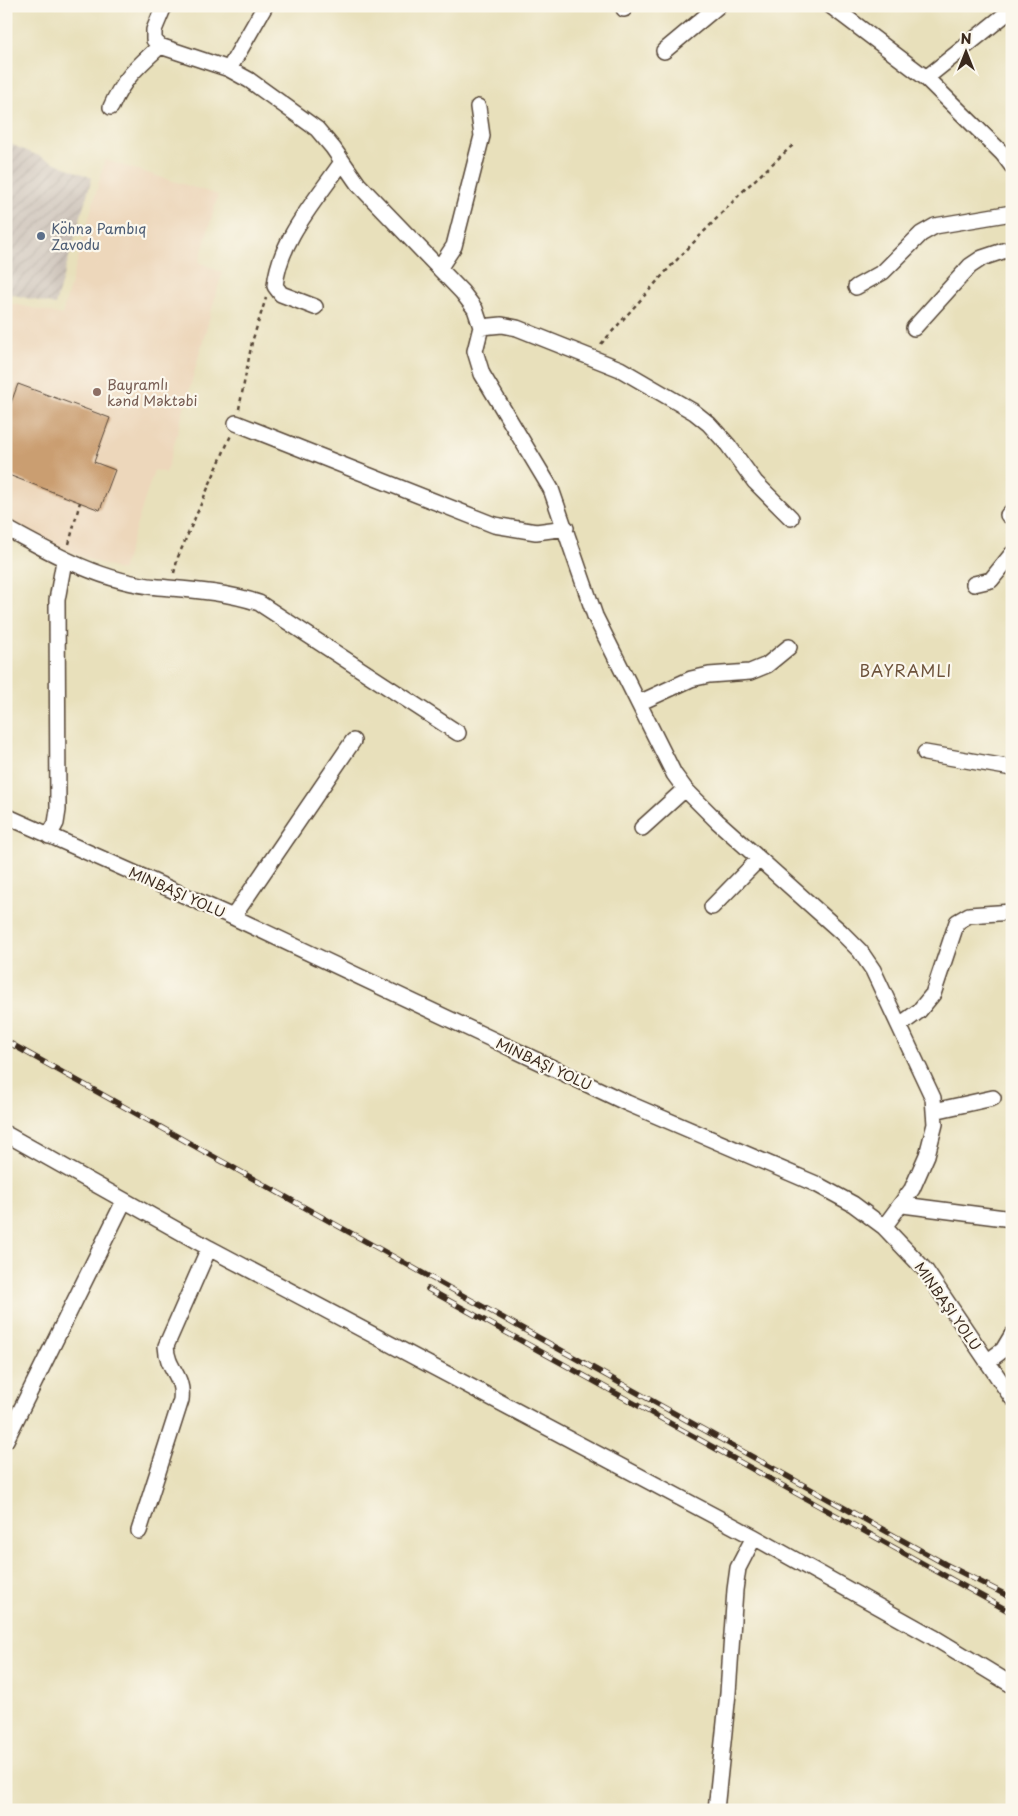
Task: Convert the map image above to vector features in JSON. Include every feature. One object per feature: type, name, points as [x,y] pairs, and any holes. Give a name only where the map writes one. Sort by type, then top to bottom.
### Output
[{"type":"street","points":[[164,6],[154,30],[154,40],[160,46],[229,68],[249,80],[316,129],[377,205],[440,267],[475,310],[481,328],[475,351],[476,360],[482,374],[538,464],[551,489],[595,616],[666,759],[685,789],[860,951],[873,970],[928,1085],[935,1124],[927,1155],[903,1205],[884,1227]]},
{"type":"street","points":[[229,68],[265,6]]},
{"type":"street","points":[[664,51],[718,6]]},
{"type":"street","points":[[832,6],[926,78],[1004,154],[1012,166]]},
{"type":"street","points":[[926,78],[1012,9]]},
{"type":"street","points":[[111,107],[119,88],[126,78],[160,46]]},
{"type":"street","points":[[440,267],[454,246],[482,136],[478,107]]},
{"type":"street","points":[[315,307],[281,294],[275,286],[282,256],[294,232],[342,162]]},
{"type":"street","points":[[856,286],[883,272],[921,234],[935,226],[1012,212]]},
{"type":"street","points":[[914,328],[970,266],[982,258],[1012,248]]},
{"type":"street","points":[[481,328],[502,325],[517,328],[620,369],[702,418],[728,445],[754,482],[791,518]]},
{"type":"street","points":[[236,423],[494,525],[536,532],[566,528]]},
{"type":"street","points":[[6,528],[64,561],[136,583],[238,596],[259,603],[458,733]]},
{"type":"street","points":[[974,584],[991,580],[1012,554]]},
{"type":"street","points":[[49,836],[56,823],[58,810],[57,600],[64,561]]},
{"type":"street","points":[[639,703],[691,679],[709,674],[750,672],[767,664],[789,647]]},
{"type":"street","points":[[234,917],[353,741]]},
{"type":"street","points":[[925,753],[1012,768]]},
{"type":"street","points":[[642,828],[685,789]]},
{"type":"street","points":[[6,816],[234,917],[627,1103],[816,1184],[853,1204],[884,1227],[926,1270],[1012,1398]]},
{"type":"street","points":[[712,907],[759,859]]},
{"type":"street","points":[[900,1025],[919,1011],[933,994],[957,922],[969,915],[1012,912]]},
{"type":"street","points":[[934,1111],[993,1098]]},
{"type":"street","points":[[6,1134],[210,1248],[754,1537],[1012,1685]]},
{"type":"street","points":[[6,1440],[124,1201]]},
{"type":"street","points":[[903,1205],[1012,1219]]},
{"type":"street","points":[[139,1531],[181,1400],[182,1386],[167,1358],[166,1346],[210,1248]]},
{"type":"street","points":[[987,1362],[1003,1350],[1012,1335]]},
{"type":"street","points":[[716,1810],[738,1568],[754,1537]]},
{"type":"path","points":[[593,359],[602,342],[670,267],[745,189],[793,145]]},
{"type":"path","points":[[172,587],[178,556],[236,423],[252,342],[267,295],[275,286]]},
{"type":"path","points":[[64,561],[80,502]]},
{"type":"shaded area","name":"Köhnə Pambıq Zavodu","points":[[6,134],[10,144],[92,178],[55,305],[6,293]]},
{"type":"shaded area","name":"Bayramlı kənd Məktəbi","points":[[105,160],[218,195],[199,262],[222,273],[166,473],[154,470],[122,571],[74,554],[6,519],[6,302],[62,315]]},
{"type":"building","points":[[18,384],[110,418],[94,462],[115,470],[100,510],[6,474],[6,416]]},
{"type":"railway","points":[[6,1041],[945,1564],[1012,1598]]},
{"type":"railway","points":[[428,1289],[1012,1613]]},
{"type":"place","name":"Köhnə Pambıq Zavodu","points":[[41,236]]},
{"type":"place","name":"Bayramlı kənd Məktəbi","points":[[97,392]]},
{"type":"district","name":"BAYRAMLI","points":[[906,670]]}]
